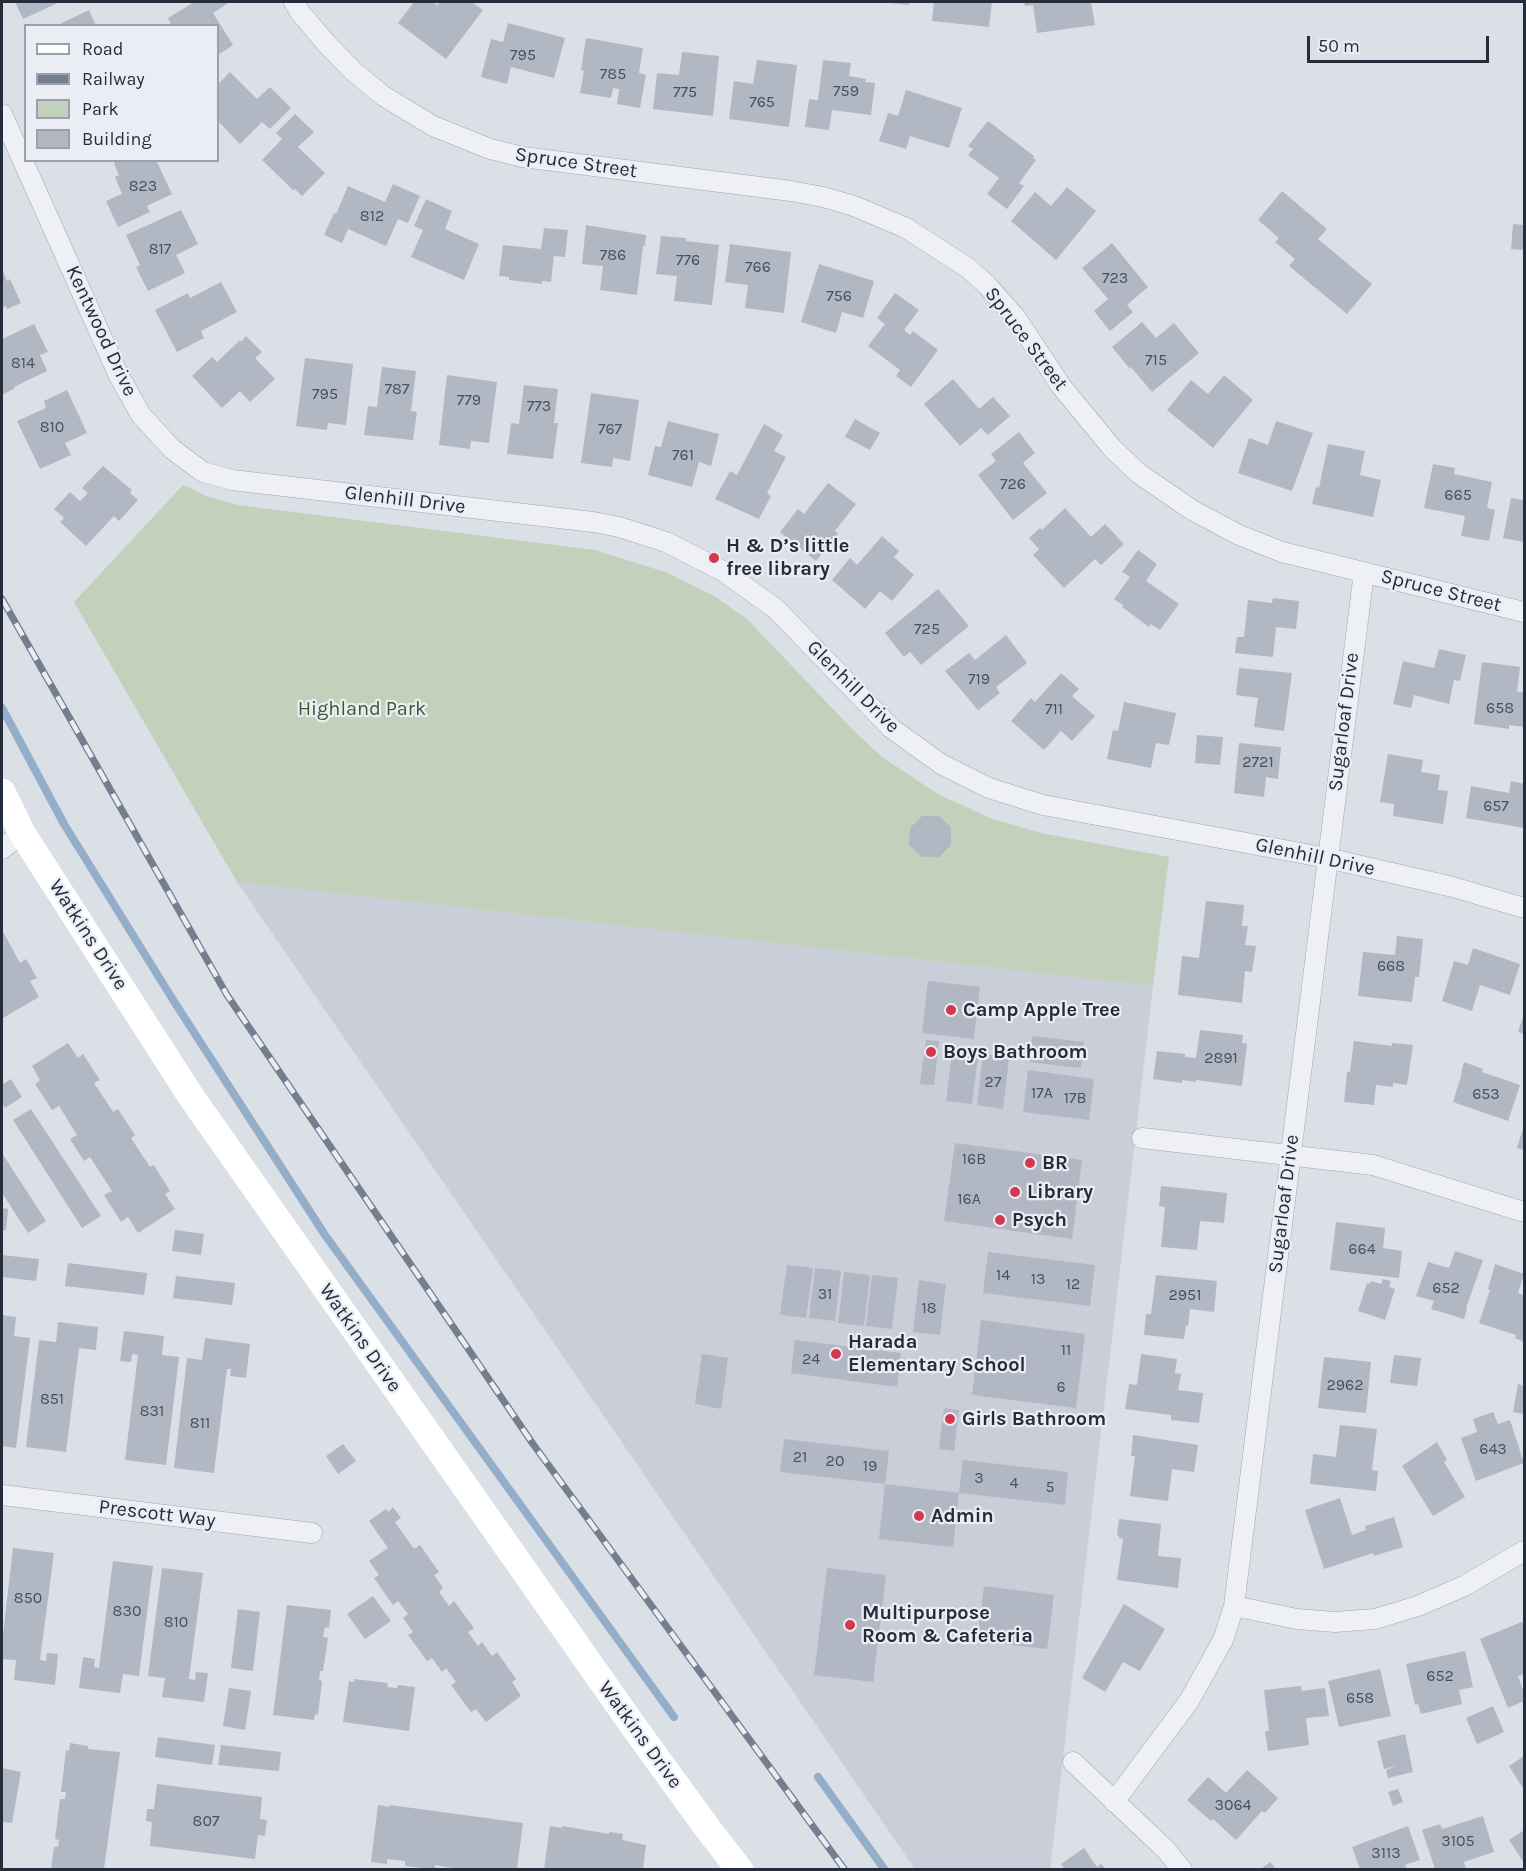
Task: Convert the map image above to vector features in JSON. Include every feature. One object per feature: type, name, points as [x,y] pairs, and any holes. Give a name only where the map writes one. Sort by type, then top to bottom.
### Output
[{"type":"street","name":"Spruce Street","points":[[294,2],[326,43],[353,71],[382,95],[434,126],[490,149],[523,157],[823,197],[854,206],[906,228],[968,268],[1003,302],[1061,386],[1112,448],[1138,473],[1192,510],[1239,535],[1282,552],[1524,612]]},
{"type":"street","name":"Kentwood Drive","points":[[2,114],[119,376],[141,415],[172,449],[202,472],[232,480],[262,483]]},
{"type":"street","name":"Glenhill Drive","points":[[262,483],[593,522],[619,527],[666,542],[723,571],[776,609],[891,728],[941,764],[989,788],[1043,805],[1327,858],[1453,887],[1524,908]]},
{"type":"street","name":"Sugarloaf Drive","points":[[1114,1802],[1189,1701],[1222,1640],[1234,1606],[1364,572]]},
{"type":"street","name":"Watkins Drive","points":[[2,792],[12,841],[621,1708],[708,1829],[740,1869]]},
{"type":"street","points":[[1142,1138],[1373,1165],[1524,1212]]},
{"type":"street","name":"Prescott Way","points":[[2,1495],[312,1533]]},
{"type":"street","points":[[1234,1606],[1297,1619],[1335,1622],[1375,1619],[1418,1606],[1464,1586],[1524,1551]]},
{"type":"street","points":[[1073,1762],[1145,1830],[1182,1869]]},
{"type":"shaded area","name":"Harada Elementary School","points":[[237,882],[1153,986],[1050,1869],[915,1869]]},
{"type":"green space","name":"Highland Park","points":[[183,485],[207,496],[238,505],[595,550],[665,572],[714,596],[747,619],[853,730],[882,757],[938,794],[990,818],[1041,833],[1169,857],[1153,986],[237,882],[74,602]]},
{"type":"building","points":[[15,2],[60,2],[23,19]]},
{"type":"building","points":[[190,2],[226,2],[227,4],[213,13],[233,45],[219,54],[219,24],[171,24],[168,18],[191,4]]},
{"type":"building","points":[[414,2],[432,2],[437,5],[440,2],[472,2],[483,10],[446,59],[398,23]]},
{"type":"building","points":[[909,2],[909,5],[890,3]]},
{"type":"building","points":[[934,2],[992,2],[989,27],[932,21]]},
{"type":"building","points":[[1024,2],[1091,2],[1095,25],[1037,33],[1033,5],[1025,6]]},
{"type":"building","points":[[89,10],[95,24],[60,24]]},
{"type":"building","points":[[508,23],[565,38],[554,78],[511,67],[507,84],[481,77],[491,39],[503,42]]},
{"type":"building","points":[[586,38],[643,48],[639,73],[646,75],[640,108],[617,104],[619,89],[613,88],[611,98],[580,93]]},
{"type":"building","points":[[682,52],[719,56],[713,116],[653,109],[657,73],[679,75]]},
{"type":"building","points":[[757,60],[797,65],[789,127],[729,119],[734,81],[753,84]]},
{"type":"building","points":[[823,60],[851,63],[849,76],[875,83],[871,115],[832,110],[829,130],[805,127],[809,99],[818,100]]},
{"type":"building","points":[[230,72],[257,99],[270,87],[291,108],[270,129],[262,122],[240,144],[219,122],[219,83]]},
{"type":"building","points":[[906,90],[962,108],[949,148],[910,136],[906,149],[879,141],[888,113],[898,116]]},
{"type":"building","points":[[295,114],[314,132],[298,147],[325,173],[302,196],[262,160],[282,139],[276,133]]},
{"type":"building","points":[[988,121],[1034,156],[1036,160],[1019,183],[1024,186],[1007,209],[987,194],[999,178],[968,155],[973,149],[968,146]]},
{"type":"building","points":[[157,162],[172,194],[147,206],[150,212],[118,227],[106,201],[122,194],[115,177],[119,175],[114,163]]},
{"type":"building","points":[[393,184],[420,196],[408,223],[398,219],[386,246],[348,229],[342,243],[324,235],[348,186],[385,202]]},
{"type":"building","points":[[1067,187],[1096,211],[1056,260],[1011,221],[1035,192],[1051,206]]},
{"type":"building","points":[[1282,191],[1327,229],[1318,239],[1372,284],[1347,314],[1289,266],[1295,259],[1275,242],[1279,238],[1258,220]]},
{"type":"building","points":[[426,199],[452,211],[445,229],[479,244],[464,280],[411,257],[423,230],[414,226]]},
{"type":"building","points":[[181,210],[198,244],[176,255],[185,273],[148,291],[136,267],[140,265],[126,235]]},
{"type":"building","points":[[1513,224],[1524,225],[1524,250],[1511,249]]},
{"type":"building","points":[[586,225],[646,235],[637,295],[600,290],[603,266],[582,264]]},
{"type":"building","points":[[544,228],[568,230],[565,257],[554,256],[551,282],[542,281],[542,284],[509,280],[509,277],[499,276],[503,245],[541,249]]},
{"type":"building","points":[[661,236],[686,238],[686,241],[719,245],[712,305],[674,301],[677,276],[656,274]]},
{"type":"building","points":[[1112,243],[1148,287],[1127,305],[1133,312],[1110,331],[1094,311],[1108,299],[1082,268]]},
{"type":"building","points":[[730,244],[791,252],[784,313],[745,308],[748,285],[725,282]]},
{"type":"building","points":[[819,264],[874,281],[863,318],[842,312],[836,333],[801,322]]},
{"type":"building","points":[[2,269],[7,281],[10,279],[21,303],[7,309],[6,306],[2,308]]},
{"type":"building","points":[[221,282],[237,312],[201,331],[204,338],[177,352],[155,310],[188,293],[190,298]]},
{"type":"building","points":[[895,293],[919,310],[904,330],[910,335],[913,331],[938,350],[911,387],[896,376],[900,370],[868,346],[885,324],[877,318]]},
{"type":"building","points":[[1142,322],[1156,338],[1174,323],[1199,353],[1152,392],[1112,347]]},
{"type":"building","points":[[34,324],[48,352],[40,355],[47,371],[2,395],[2,339]]},
{"type":"building","points":[[246,336],[262,352],[255,358],[275,379],[250,402],[240,391],[222,408],[192,376],[212,357],[217,362]]},
{"type":"building","points":[[305,358],[353,364],[346,425],[328,423],[327,430],[296,426]]},
{"type":"building","points":[[382,367],[416,371],[411,411],[417,412],[413,440],[364,435],[368,406],[377,407]]},
{"type":"building","points":[[447,375],[497,382],[489,443],[471,441],[470,449],[439,445]]},
{"type":"building","points":[[1224,375],[1253,400],[1213,448],[1167,410],[1191,380],[1208,394]]},
{"type":"building","points":[[953,379],[979,409],[993,397],[1010,416],[988,435],[981,428],[960,446],[924,404]]},
{"type":"building","points":[[524,385],[558,389],[554,423],[558,423],[553,459],[507,454],[511,423],[519,424]]},
{"type":"building","points":[[67,390],[87,433],[65,443],[71,455],[40,469],[17,421],[46,408],[44,401]]},
{"type":"building","points":[[591,393],[639,400],[630,461],[613,458],[612,467],[581,463]]},
{"type":"building","points":[[855,419],[880,433],[870,450],[845,437]]},
{"type":"building","points":[[668,421],[719,434],[711,466],[699,462],[692,487],[648,475],[655,446],[661,447]]},
{"type":"building","points":[[1276,421],[1313,433],[1292,491],[1238,473],[1249,438],[1268,445]]},
{"type":"building","points":[[764,424],[783,435],[774,451],[786,457],[767,493],[771,496],[759,519],[715,499],[730,471],[737,475]]},
{"type":"building","points":[[1019,432],[1035,453],[1023,463],[1047,493],[1013,520],[978,475],[996,461],[991,454]]},
{"type":"building","points":[[1328,444],[1365,451],[1360,475],[1381,480],[1373,517],[1312,504],[1316,487],[1319,488]]},
{"type":"building","points":[[1433,464],[1455,468],[1454,474],[1492,482],[1487,508],[1495,510],[1489,541],[1461,536],[1465,516],[1424,508]]},
{"type":"building","points":[[103,466],[132,490],[130,493],[138,500],[119,521],[114,516],[86,546],[60,522],[64,518],[54,509],[70,492],[80,501],[88,493],[82,488]]},
{"type":"building","points":[[828,483],[856,504],[835,531],[838,534],[816,561],[780,532],[798,509],[804,514]]},
{"type":"building","points":[[1511,498],[1524,500],[1524,542],[1503,538]]},
{"type":"building","points":[[1065,508],[1091,537],[1105,524],[1124,544],[1101,565],[1095,559],[1064,588],[1033,555],[1039,549],[1029,538],[1040,528],[1042,530]]},
{"type":"building","points":[[882,536],[899,551],[894,557],[914,575],[892,601],[880,591],[865,609],[832,580],[850,558],[857,565]]},
{"type":"building","points":[[1138,550],[1157,564],[1146,581],[1179,604],[1160,630],[1151,624],[1149,627],[1114,599],[1130,577],[1122,572]]},
{"type":"building","points":[[938,589],[969,626],[921,665],[910,652],[904,657],[885,633]]},
{"type":"building","points":[[1273,598],[1299,601],[1296,629],[1276,627],[1273,657],[1235,653],[1237,637],[1244,637],[1248,600],[1272,603]]},
{"type":"building","points":[[1006,635],[1027,663],[996,687],[1000,693],[978,710],[945,671],[969,653],[975,660]]},
{"type":"building","points":[[1439,649],[1466,655],[1460,681],[1454,680],[1449,704],[1414,695],[1411,708],[1393,704],[1403,661],[1434,668]]},
{"type":"building","points":[[1482,662],[1520,667],[1517,692],[1524,692],[1524,727],[1509,725],[1509,729],[1474,724]]},
{"type":"building","points":[[1239,668],[1292,673],[1284,731],[1254,727],[1258,698],[1236,695]]},
{"type":"building","points":[[1061,673],[1079,689],[1072,696],[1095,716],[1072,741],[1061,731],[1044,750],[1011,721],[1031,698],[1035,702]]},
{"type":"building","points":[[1124,702],[1176,713],[1169,745],[1156,743],[1151,768],[1107,759],[1113,730],[1118,731]]},
{"type":"building","points":[[1197,735],[1223,737],[1220,765],[1195,763]]},
{"type":"building","points":[[1239,743],[1281,747],[1278,779],[1266,777],[1264,797],[1234,793]]},
{"type":"building","points":[[1388,754],[1423,760],[1421,772],[1440,775],[1438,790],[1448,791],[1443,824],[1393,816],[1394,804],[1380,802]]},
{"type":"building","points":[[1511,781],[1524,784],[1524,828],[1466,818],[1471,786],[1509,793]]},
{"type":"building","points":[[922,816],[939,816],[951,827],[951,845],[939,857],[922,857],[909,845],[910,828]]},
{"type":"building","points":[[1206,901],[1244,905],[1242,926],[1248,926],[1245,945],[1256,946],[1252,972],[1245,971],[1242,1003],[1178,995],[1182,956],[1199,958]]},
{"type":"building","points":[[2,930],[20,963],[26,959],[37,978],[30,981],[39,997],[3,1018],[2,1015]]},
{"type":"building","points":[[1397,936],[1423,939],[1419,977],[1415,977],[1412,1002],[1358,996],[1363,952],[1395,955]]},
{"type":"building","points":[[1473,948],[1520,964],[1510,995],[1480,985],[1472,1011],[1442,1001],[1454,961],[1468,965]]},
{"type":"building","name":"Camp Apple Tree","points":[[928,981],[980,987],[974,1039],[922,1033]]},
{"type":"building","points":[[1524,1014],[1524,1034],[1518,1032]]},
{"type":"building","points":[[1200,1030],[1243,1035],[1242,1043],[1247,1044],[1242,1086],[1196,1080],[1196,1082],[1182,1080],[1182,1083],[1153,1079],[1157,1051],[1185,1054],[1185,1057],[1196,1058]]},
{"type":"building","points":[[1032,1036],[1084,1042],[1081,1068],[1029,1062]]},
{"type":"building","points":[[926,1040],[939,1041],[934,1085],[920,1084]]},
{"type":"building","points":[[1354,1041],[1392,1046],[1392,1043],[1413,1045],[1407,1085],[1393,1083],[1393,1087],[1376,1085],[1374,1105],[1344,1102],[1347,1072],[1350,1072]]},
{"type":"building","points":[[68,1043],[78,1058],[83,1054],[100,1080],[94,1083],[113,1112],[118,1109],[135,1135],[131,1138],[150,1167],[154,1165],[170,1191],[165,1194],[175,1209],[138,1233],[128,1217],[121,1222],[104,1195],[112,1191],[90,1157],[84,1161],[70,1139],[77,1135],[59,1106],[52,1110],[35,1084],[40,1080],[32,1066]]},
{"type":"building","points":[[952,1053],[978,1057],[972,1104],[946,1101]]},
{"type":"building","points":[[983,1054],[1009,1058],[1003,1109],[977,1105]]},
{"type":"building","points":[[1464,1062],[1483,1069],[1482,1072],[1520,1085],[1508,1121],[1453,1102]]},
{"type":"building","points":[[1028,1070],[1094,1079],[1089,1120],[1023,1112]]},
{"type":"building","points":[[11,1079],[22,1097],[5,1108],[2,1103],[2,1085]]},
{"type":"building","points":[[31,1109],[101,1216],[82,1228],[13,1120]]},
{"type":"building","points":[[1524,1125],[1524,1150],[1517,1148]]},
{"type":"building","points":[[955,1143],[1082,1160],[1072,1239],[944,1221]]},
{"type":"building","points":[[2,1153],[46,1221],[28,1233],[2,1193]]},
{"type":"building","points":[[1161,1186],[1227,1193],[1224,1223],[1200,1221],[1197,1250],[1161,1247],[1165,1207],[1159,1206]]},
{"type":"building","points":[[2,1208],[8,1209],[6,1230],[2,1230]]},
{"type":"building","points":[[1336,1222],[1385,1228],[1383,1248],[1402,1251],[1399,1278],[1330,1270]]},
{"type":"building","points":[[175,1230],[204,1234],[201,1255],[172,1251]]},
{"type":"building","points":[[1455,1251],[1483,1260],[1464,1319],[1431,1309],[1434,1301],[1416,1296],[1428,1262],[1449,1268]]},
{"type":"building","points":[[988,1252],[1095,1265],[1090,1306],[983,1293]]},
{"type":"building","points":[[2,1255],[39,1259],[36,1281],[2,1277]]},
{"type":"building","points":[[68,1263],[147,1273],[144,1295],[65,1286]]},
{"type":"building","points":[[1495,1264],[1524,1274],[1518,1293],[1524,1295],[1524,1342],[1515,1338],[1516,1335],[1479,1323],[1490,1290],[1488,1289]]},
{"type":"building","points":[[787,1265],[813,1268],[806,1318],[780,1315]]},
{"type":"building","points":[[815,1268],[841,1271],[835,1321],[809,1318]]},
{"type":"building","points":[[844,1272],[870,1275],[864,1326],[838,1323]]},
{"type":"building","points":[[872,1275],[898,1278],[892,1329],[866,1326]]},
{"type":"building","points":[[1156,1275],[1217,1281],[1214,1312],[1190,1309],[1184,1339],[1144,1335],[1146,1314],[1151,1314]]},
{"type":"building","points":[[176,1276],[235,1283],[232,1305],[173,1298]]},
{"type":"building","points":[[1383,1279],[1391,1281],[1389,1287],[1395,1289],[1385,1320],[1358,1311],[1367,1283],[1370,1284],[1371,1281],[1381,1284]]},
{"type":"building","points":[[919,1280],[946,1284],[940,1335],[913,1332]]},
{"type":"building","points":[[2,1315],[16,1317],[14,1336],[30,1338],[16,1448],[2,1446]]},
{"type":"building","points":[[981,1320],[1085,1334],[1076,1408],[972,1395]]},
{"type":"building","points":[[58,1322],[98,1327],[96,1350],[79,1348],[66,1452],[26,1447],[39,1340],[56,1342]]},
{"type":"building","points":[[124,1331],[164,1336],[162,1355],[179,1357],[166,1465],[125,1460],[138,1355],[132,1354],[131,1362],[120,1361]]},
{"type":"building","points":[[205,1338],[250,1344],[246,1378],[230,1376],[231,1369],[227,1369],[214,1473],[174,1468],[187,1358],[202,1360]]},
{"type":"building","points":[[795,1340],[901,1353],[897,1387],[791,1373]]},
{"type":"building","points":[[702,1354],[728,1358],[721,1409],[695,1404]]},
{"type":"building","points":[[1141,1354],[1177,1359],[1175,1373],[1181,1374],[1178,1390],[1203,1393],[1199,1423],[1171,1420],[1171,1415],[1125,1409],[1129,1384],[1137,1385]]},
{"type":"building","points":[[1394,1355],[1421,1358],[1417,1386],[1390,1383]]},
{"type":"building","points":[[1324,1357],[1371,1362],[1366,1413],[1318,1408]]},
{"type":"building","points":[[1518,1384],[1524,1386],[1524,1414],[1513,1412]]},
{"type":"building","points":[[944,1408],[959,1410],[954,1451],[939,1449]]},
{"type":"building","points":[[1493,1412],[1498,1424],[1510,1420],[1524,1463],[1476,1481],[1461,1438],[1477,1432],[1473,1419]]},
{"type":"building","points":[[1340,1425],[1377,1429],[1372,1470],[1378,1471],[1376,1491],[1310,1484],[1313,1454],[1336,1457]]},
{"type":"building","points":[[1133,1435],[1198,1445],[1194,1472],[1172,1469],[1168,1501],[1130,1496],[1135,1456],[1131,1456]]},
{"type":"building","points":[[784,1439],[889,1451],[885,1484],[780,1472]]},
{"type":"building","points":[[1437,1442],[1447,1460],[1444,1462],[1465,1497],[1433,1516],[1402,1466]]},
{"type":"building","points":[[343,1444],[356,1461],[338,1474],[326,1456]]},
{"type":"building","points":[[963,1460],[1068,1472],[1065,1505],[959,1493]]},
{"type":"building","name":"Admin","points":[[885,1484],[959,1493],[953,1547],[879,1539]]},
{"type":"building","points":[[1340,1498],[1352,1535],[1366,1530],[1365,1526],[1394,1517],[1403,1547],[1374,1556],[1373,1553],[1324,1569],[1305,1510]]},
{"type":"building","points":[[393,1507],[401,1518],[395,1522],[414,1549],[420,1545],[439,1572],[434,1575],[443,1588],[439,1592],[449,1606],[454,1601],[474,1628],[468,1632],[478,1646],[482,1642],[492,1656],[497,1652],[516,1679],[512,1682],[521,1696],[486,1722],[476,1709],[471,1712],[451,1685],[456,1682],[446,1668],[442,1672],[432,1658],[427,1661],[408,1635],[413,1632],[403,1618],[408,1614],[398,1601],[393,1605],[374,1578],[379,1575],[369,1561],[388,1548],[369,1521]]},
{"type":"building","points":[[1119,1519],[1161,1524],[1158,1556],[1181,1558],[1178,1588],[1117,1580],[1123,1539],[1117,1535]]},
{"type":"building","points":[[13,1548],[54,1553],[40,1660],[46,1661],[47,1653],[58,1654],[55,1685],[14,1680],[16,1660],[2,1659]]},
{"type":"building","points":[[113,1561],[153,1566],[139,1676],[123,1674],[120,1693],[79,1688],[83,1657],[95,1659],[94,1667],[99,1668]]},
{"type":"building","points":[[162,1568],[203,1573],[189,1679],[195,1680],[196,1672],[208,1673],[204,1702],[162,1697],[165,1678],[148,1676]]},
{"type":"building","name":"Multipurpose Room & Cafeteria","points":[[827,1568],[886,1575],[873,1682],[814,1675]]},
{"type":"building","points":[[984,1586],[1054,1595],[1047,1649],[977,1641]]},
{"type":"building","points":[[373,1596],[391,1621],[365,1639],[347,1614]]},
{"type":"building","points":[[1124,1604],[1165,1629],[1140,1671],[1123,1662],[1105,1692],[1082,1678]]},
{"type":"building","points":[[287,1605],[331,1610],[329,1628],[325,1627],[323,1637],[328,1638],[323,1671],[320,1671],[319,1680],[322,1681],[318,1715],[315,1714],[314,1720],[273,1715]]},
{"type":"building","points":[[238,1609],[260,1612],[253,1671],[231,1668]]},
{"type":"building","points":[[1524,1621],[1524,1674],[1518,1676],[1524,1693],[1524,1701],[1508,1708],[1480,1639]]},
{"type":"building","points":[[1465,1651],[1473,1687],[1459,1690],[1462,1704],[1421,1714],[1418,1704],[1415,1705],[1406,1664]]},
{"type":"building","points":[[1380,1669],[1391,1716],[1339,1727],[1328,1681]]},
{"type":"building","points":[[354,1679],[388,1683],[387,1687],[397,1688],[398,1685],[415,1687],[409,1731],[343,1722],[349,1681],[354,1682]]},
{"type":"building","points":[[1301,1686],[1302,1691],[1325,1688],[1329,1716],[1306,1718],[1309,1745],[1268,1751],[1265,1731],[1269,1731],[1264,1690]]},
{"type":"building","points":[[229,1688],[251,1691],[245,1730],[223,1726]]},
{"type":"building","points":[[1493,1706],[1504,1732],[1477,1744],[1466,1718]]},
{"type":"building","points":[[1405,1734],[1413,1772],[1388,1778],[1386,1770],[1396,1766],[1384,1769],[1377,1741]]},
{"type":"building","points":[[158,1737],[215,1745],[212,1765],[155,1757]]},
{"type":"building","points":[[70,1743],[88,1746],[88,1749],[120,1752],[104,1869],[51,1869],[54,1847],[58,1847],[59,1840],[55,1839],[60,1799],[65,1799],[66,1792],[61,1792],[66,1750],[69,1751]]},
{"type":"building","points":[[221,1745],[281,1752],[279,1771],[218,1765]]},
{"type":"building","points":[[1524,1756],[1524,1790],[1509,1766]]},
{"type":"building","points":[[2,1768],[21,1772],[12,1823],[2,1822]]},
{"type":"building","points":[[1247,1770],[1278,1798],[1265,1813],[1262,1811],[1236,1840],[1187,1800],[1208,1777],[1226,1793]]},
{"type":"building","points":[[157,1784],[262,1797],[260,1819],[267,1820],[265,1836],[258,1835],[255,1859],[150,1846],[152,1822],[146,1821],[147,1809],[154,1809]]},
{"type":"building","points":[[1398,1789],[1403,1802],[1393,1806],[1388,1792]]},
{"type":"building","points":[[378,1805],[523,1823],[517,1869],[453,1869],[435,1865],[435,1869],[432,1869],[405,1866],[405,1861],[387,1859],[387,1864],[371,1862]]},
{"type":"building","points":[[1483,1816],[1494,1852],[1464,1862],[1466,1869],[1435,1869],[1422,1830],[1440,1824],[1442,1829]]},
{"type":"building","points":[[550,1826],[623,1834],[622,1840],[646,1845],[643,1869],[544,1869]]},
{"type":"building","points":[[1408,1826],[1420,1860],[1405,1865],[1407,1869],[1360,1869],[1352,1847]]},
{"type":"building","points":[[1524,1830],[1524,1863],[1509,1840]]},
{"type":"building","points":[[1084,1848],[1097,1867],[1101,1864],[1106,1869],[1065,1869],[1061,1864]]},
{"type":"building","points":[[1270,1862],[1276,1869],[1261,1869]]},
{"type":"waterway","points":[[2,708],[64,824],[175,1003],[325,1235],[674,1717]]},
{"type":"waterway","points":[[818,1777],[885,1870]]},
{"type":"railway","points":[[2,599],[227,995],[533,1444],[845,1870]]},
{"type":"place","name":"H & D’s little free library","points":[[714,558]]},
{"type":"place","name":"Camp Apple Tree","points":[[951,1010]]},
{"type":"place","name":"Boys Bathroom","points":[[931,1052]]},
{"type":"place","name":"BR","points":[[1030,1163]]},
{"type":"place","name":"Library","points":[[1015,1192]]},
{"type":"place","name":"Psych","points":[[1000,1220]]},
{"type":"place","name":"Harada Elementary School","points":[[836,1354]]},
{"type":"place","name":"Girls Bathroom","points":[[950,1419]]},
{"type":"place","name":"Admin","points":[[919,1516]]},
{"type":"place","name":"Multipurpose Room & Cafeteria","points":[[850,1625]]}]
